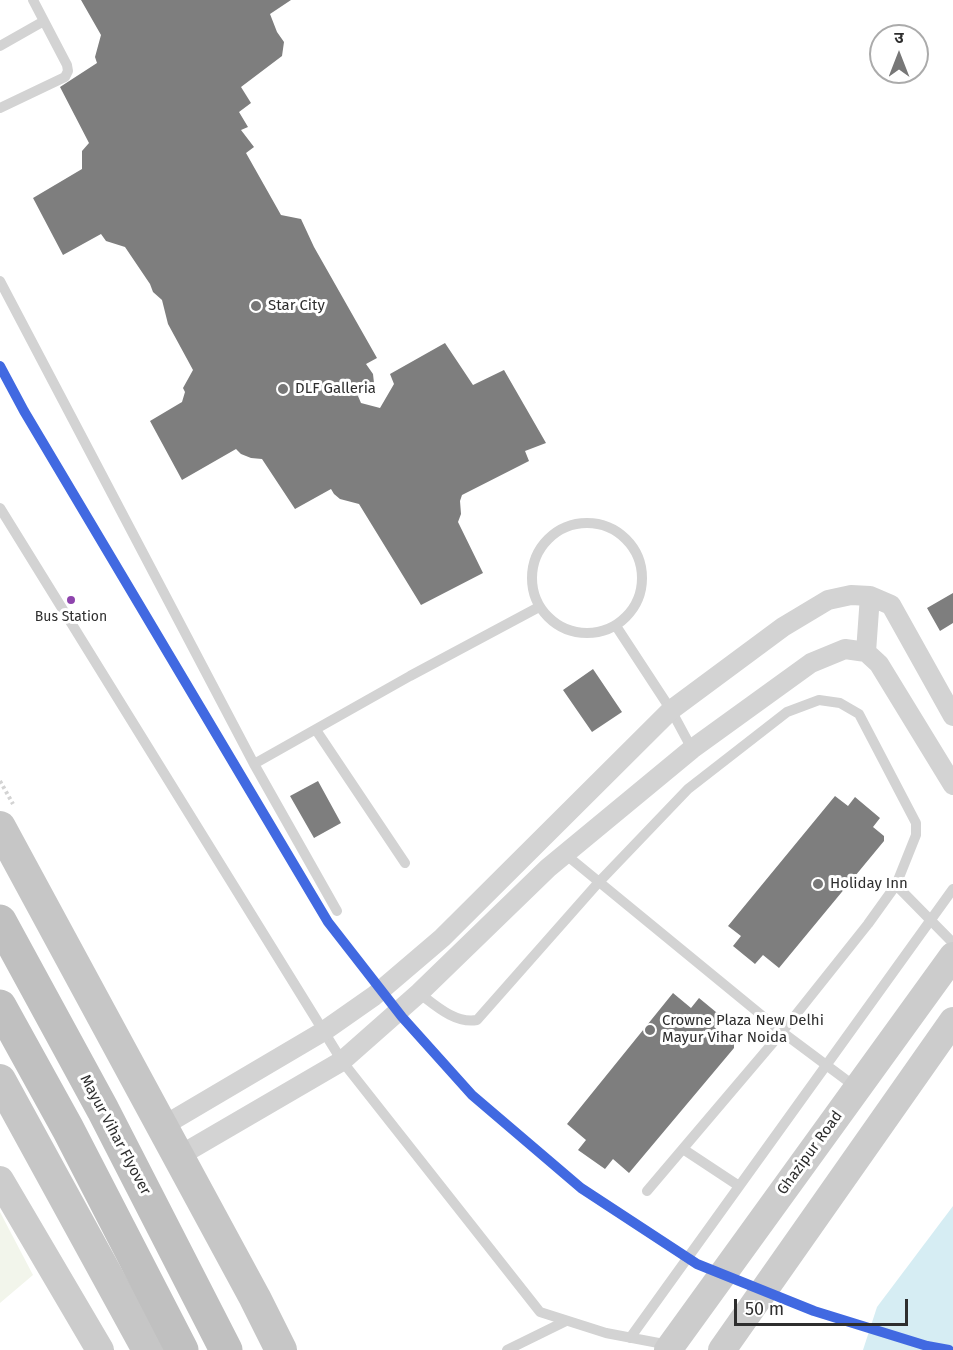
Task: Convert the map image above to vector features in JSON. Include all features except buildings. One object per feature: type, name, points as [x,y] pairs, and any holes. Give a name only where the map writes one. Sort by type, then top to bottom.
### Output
[{"type":"highway","name":"Mayur Vihar Flyover","points":[[0,921],[103,1110],[226,1350]]},
{"type":"highway","points":[[0,1006],[68,1129],[182,1350]]},
{"type":"main road","points":[[0,827],[163,1126],[281,1350]]},
{"type":"main road","name":"Ghazipur Road","points":[[669,1348],[953,956]]},
{"type":"main road","points":[[722,1350],[953,1021]]},
{"type":"main road","points":[[0,1080],[148,1350]]},
{"type":"main road","points":[[0,1180],[100,1350]]},
{"type":"street","points":[[163,1126],[324,1031],[375,996],[442,938],[671,710],[783,627],[828,600],[851,595],[870,597],[891,605],[952,714]]},
{"type":"street","points":[[866,652],[870,597]]},
{"type":"street","points":[[179,1156],[342,1061],[419,993],[565,854],[692,749],[811,663],[845,649],[866,652],[879,664],[953,784]]},
{"type":"lane","points":[[0,108],[65,77],[68,71],[33,0]]},
{"type":"lane","points":[[0,46],[44,21]]},
{"type":"lane","points":[[0,281],[254,764],[337,911]]},
{"type":"lane","points":[[0,508],[342,1061],[540,1312],[606,1333],[669,1348]]},
{"type":"lane","points":[[579,523],[601,524],[620,534],[635,550],[642,570],[641,592],[632,612],[616,626],[595,633],[573,632],[554,623],[539,607],[531,586],[532,565],[542,545],[558,531],[579,523]]},
{"type":"lane","points":[[254,764],[410,676],[539,607]]},
{"type":"lane","points":[[616,626],[671,710],[692,749]]},
{"type":"lane","points":[[419,993],[445,1013],[466,1021],[477,1020],[598,883],[688,789],[787,712],[819,700],[840,703],[859,714],[916,823],[916,834],[896,885],[782,1032],[647,1191]]},
{"type":"lane","points":[[316,730],[405,863]]},
{"type":"lane","points":[[565,854],[782,1032],[857,1088]]},
{"type":"lane","points":[[896,885],[953,943]]},
{"type":"lane","points":[[630,1338],[953,890]]},
{"type":"lane","points":[[683,1149],[739,1186]]},
{"type":"lane","points":[[507,1350],[566,1321]]},
{"type":"shaded area","points":[[0,1212],[33,1275],[0,1303]]},
{"type":"water","points":[[953,1206],[953,1350],[863,1350],[877,1307]]},
{"type":"transit line","points":[[0,366],[24,411],[328,922],[402,1017],[472,1095],[581,1188],[697,1264],[814,1311],[927,1346],[949,1350]]},
{"type":"place","name":"Star City","points":[[256,306]]},
{"type":"place","name":"DLF Galleria","points":[[283,389]]},
{"type":"place","name":"Bus Station","points":[[71,600]]},
{"type":"place","name":"Holiday Inn","points":[[818,884]]},
{"type":"place","name":"Crowne Plaza New Delhi Mayur Vihar Noida","points":[[650,1030]]}]
